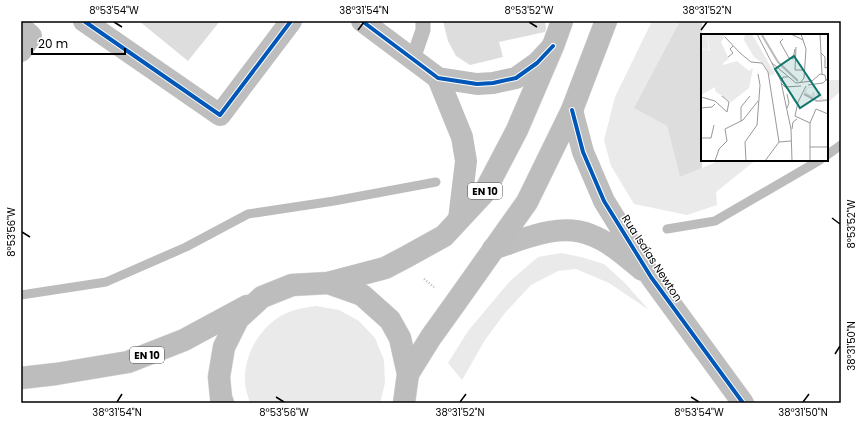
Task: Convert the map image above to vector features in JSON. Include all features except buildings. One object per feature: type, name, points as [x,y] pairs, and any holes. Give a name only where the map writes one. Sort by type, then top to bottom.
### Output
[{"type":"main road","name":"EN 10","points":[[21,378],[56,374],[128,362],[184,340],[262,297],[292,285],[328,283],[385,268],[444,236],[484,193],[517,130],[553,46],[562,21]]},
{"type":"main road","name":"EN 10","points":[[408,374],[431,337],[527,202],[572,110],[606,21]]},
{"type":"main road","name":"EN 10","points":[[328,283],[362,295],[390,320],[400,338],[408,374],[404,403]]},
{"type":"main road","name":"EN 10","points":[[223,403],[221,398],[219,377],[224,347],[238,320],[262,297]]},
{"type":"street","points":[[84,21],[220,115],[291,21]]},
{"type":"street","points":[[362,21],[438,78],[462,137],[466,161],[459,219]]},
{"type":"street","points":[[21,27],[32,36],[21,50]]},
{"type":"street","points":[[438,78],[477,84],[494,83],[516,78],[537,63],[553,46]]},
{"type":"street","name":"Rua Isaías Newton","points":[[572,110],[583,152],[604,201],[652,277],[743,403]]},
{"type":"street","name":"Rua Isaías Newton","points":[[494,249],[542,233],[570,230],[591,235],[610,245],[652,277]]},
{"type":"lane","points":[[414,59],[423,30],[423,21]]},
{"type":"path","points":[[420,274],[436,289]]},
{"type":"shaded area","points":[[652,21],[680,21],[635,108],[667,126],[680,177],[719,161],[755,161],[716,192],[717,205],[687,215],[634,204],[611,166],[604,140],[615,97]]},
{"type":"shaded area","points":[[828,80],[841,80],[841,91],[828,102]]},
{"type":"shaded area","points":[[561,253],[604,264],[624,282],[649,310],[609,283],[576,269],[558,271],[531,285],[505,313],[485,340],[462,380],[448,363],[468,331],[510,281],[538,257]]},
{"type":"shaded area","points":[[316,306],[339,310],[359,321],[375,338],[384,360],[385,383],[380,403],[250,403],[245,382],[245,371],[252,348],[258,338],[265,328],[284,314],[297,309]]},
{"type":"waterway","points":[[828,154],[841,145]]},
{"type":"waterway","points":[[667,229],[715,221],[818,161]]},
{"type":"waterway","points":[[21,295],[106,282],[186,247],[248,214],[334,201],[436,182]]},
{"type":"cycle path","points":[[84,21],[220,115],[291,21]]},
{"type":"cycle path","points":[[362,21],[438,78],[477,84],[493,83],[516,78],[537,63],[553,46]]},
{"type":"cycle path","points":[[572,110],[583,152],[604,201],[651,277],[743,403]]}]
